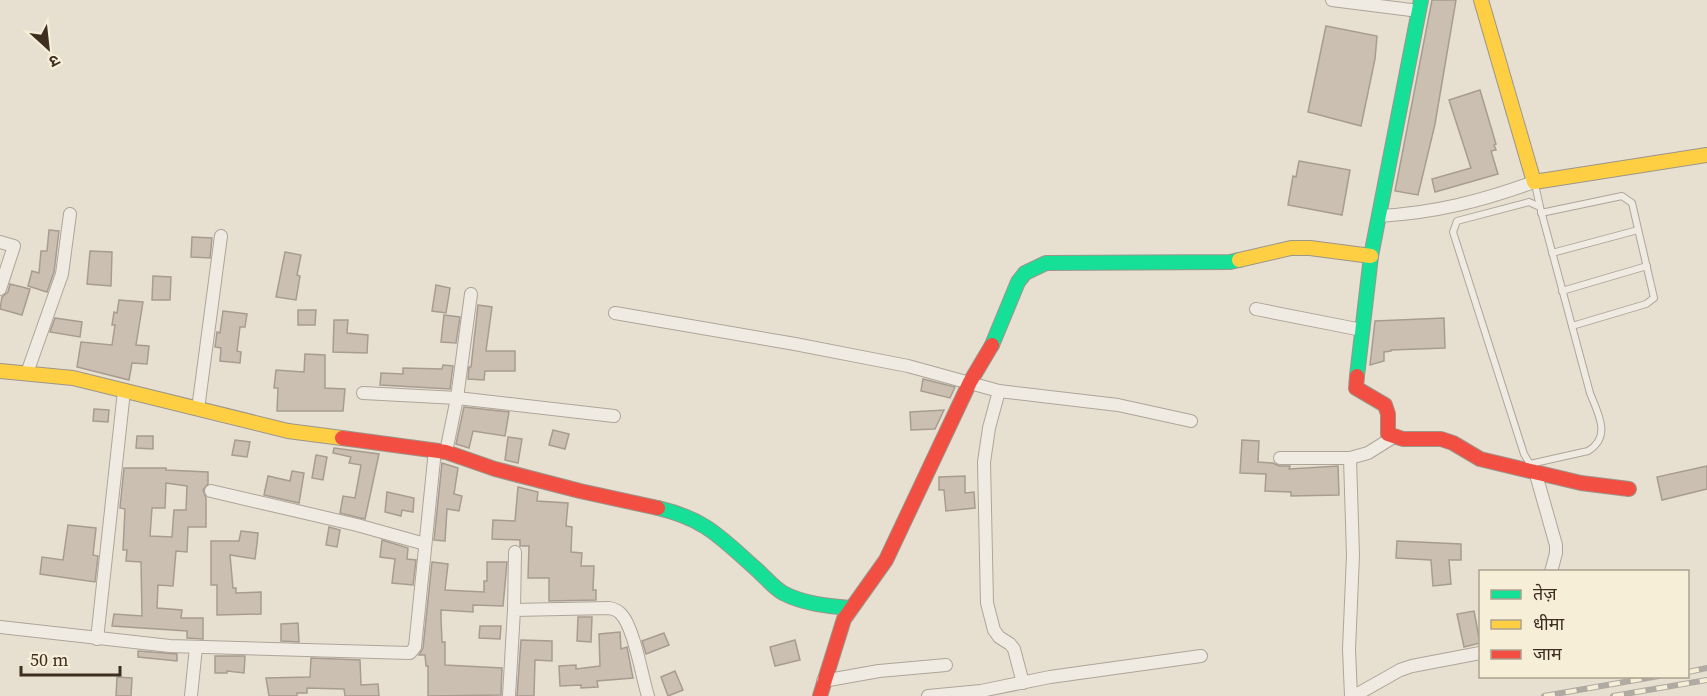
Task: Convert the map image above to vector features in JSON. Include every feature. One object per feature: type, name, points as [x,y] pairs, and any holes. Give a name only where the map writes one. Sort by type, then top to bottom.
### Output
[{"type":"street","points":[[1332,0],[1420,5],[1371,256],[1356,386],[1360,391],[1385,405],[1388,414],[1388,434],[1392,438]]},
{"type":"street","points":[[1481,0],[1534,182]]},
{"type":"street","points":[[1379,216],[1419,213],[1462,205],[1534,182],[1707,156]]},
{"type":"street","points":[[27,373],[62,274],[70,214]]},
{"type":"street","points":[[198,409],[221,236]]},
{"type":"street","points":[[0,242],[14,246],[0,289]]},
{"type":"street","points":[[820,696],[844,619],[886,560],[970,382],[992,345],[1018,282],[1026,273],[1046,263],[1230,262],[1291,248],[1310,248],[1371,256]]},
{"type":"street","points":[[0,627],[97,639],[196,647],[410,653],[415,647],[425,544],[440,451],[457,398],[471,294]]},
{"type":"street","points":[[1256,309],[1362,330]]},
{"type":"street","points":[[615,313],[908,366],[999,391],[1109,403],[1191,421]]},
{"type":"street","points":[[0,371],[73,378],[288,431],[440,451],[495,469],[580,491],[680,513],[697,520],[715,532],[782,592],[820,605],[851,608]]},
{"type":"street","points":[[97,639],[124,391]]},
{"type":"street","points":[[999,391],[988,428],[984,462],[987,603],[994,630],[1014,649],[1023,683]]},
{"type":"street","points":[[363,393],[457,398],[614,416]]},
{"type":"street","points":[[1280,458],[1350,458],[1368,453],[1392,438],[1436,438],[1448,440],[1480,459],[1581,483],[1629,489]]},
{"type":"street","points":[[1350,458],[1353,555],[1349,649],[1352,696],[1400,670],[1479,653]]},
{"type":"street","points":[[1535,471],[1556,545],[1552,570]]},
{"type":"street","points":[[211,491],[357,525],[425,544]]},
{"type":"street","points":[[508,696],[514,610],[515,552]]},
{"type":"street","points":[[514,610],[609,608],[616,610],[622,614],[629,628],[648,696]]},
{"type":"street","points":[[191,696],[196,647]]},
{"type":"street","points":[[928,696],[1201,656]]},
{"type":"street","points":[[823,681],[879,671],[946,665]]},
{"type":"lane","points":[[1534,182],[1541,210],[1552,253],[1562,291],[1590,393],[1601,422],[1600,440],[1595,446],[1575,455],[1530,464],[1524,454],[1499,380],[1453,232],[1457,221],[1529,202],[1541,210],[1622,196],[1632,203],[1654,298],[1646,304],[1572,326]]},
{"type":"lane","points":[[1552,253],[1638,231]]},
{"type":"lane","points":[[1562,291],[1647,266]]},
{"type":"building","points":[[1432,0],[1456,0],[1435,124],[1418,195],[1395,191]]},
{"type":"building","points":[[1326,26],[1377,36],[1375,59],[1361,126],[1308,112]]},
{"type":"building","points":[[1480,90],[1496,144],[1494,145],[1496,150],[1491,151],[1498,174],[1435,192],[1432,179],[1471,168],[1449,100]]},
{"type":"building","points":[[1299,161],[1350,170],[1342,215],[1288,205],[1293,176],[1296,177]]},
{"type":"building","points":[[49,230],[59,231],[54,272],[47,292],[28,286],[32,271],[39,273],[41,251],[47,251]]},
{"type":"building","points":[[192,237],[212,238],[210,258],[191,257]]},
{"type":"building","points":[[90,251],[112,252],[111,286],[87,284]]},
{"type":"building","points":[[285,252],[301,255],[296,300],[276,297]]},
{"type":"building","points":[[153,276],[171,277],[170,300],[152,300]]},
{"type":"building","points":[[10,284],[30,289],[22,315],[0,309],[2,297],[8,292]]},
{"type":"building","points":[[436,285],[450,288],[446,313],[432,311]]},
{"type":"building","points":[[119,300],[143,302],[136,345],[149,346],[147,364],[132,363],[129,380],[77,367],[81,342],[112,345],[114,312],[117,313]]},
{"type":"building","points":[[478,305],[492,307],[486,351],[515,351],[515,371],[485,371],[484,380],[468,379]]},
{"type":"building","points":[[298,310],[316,310],[315,325],[298,325]]},
{"type":"building","points":[[223,311],[247,314],[245,327],[240,327],[237,351],[241,352],[240,363],[220,361],[221,348],[215,347],[217,332],[220,333]]},
{"type":"building","points":[[444,315],[460,317],[456,343],[441,342]]},
{"type":"building","points":[[55,318],[82,322],[80,337],[50,332]]},
{"type":"building","points":[[1444,318],[1445,348],[1391,350],[1384,352],[1384,361],[1370,365],[1375,321]]},
{"type":"building","points":[[334,320],[348,320],[347,333],[368,335],[367,353],[333,352]]},
{"type":"building","points":[[305,354],[325,355],[325,388],[345,389],[343,411],[277,411],[278,388],[274,388],[276,370],[304,372]]},
{"type":"building","points":[[443,365],[453,366],[450,389],[380,385],[381,373],[403,374],[403,368],[442,369]]},
{"type":"building","points":[[923,379],[955,387],[950,398],[921,391]]},
{"type":"building","points":[[464,407],[509,412],[505,436],[473,431],[469,448],[456,444]]},
{"type":"building","points":[[94,409],[109,410],[108,422],[93,421]]},
{"type":"building","points":[[944,410],[935,429],[911,430],[910,412]]},
{"type":"building","points":[[553,430],[569,434],[565,449],[549,445]]},
{"type":"building","points":[[137,436],[153,436],[153,449],[136,448]]},
{"type":"building","points":[[508,437],[522,439],[518,463],[505,460]]},
{"type":"building","points":[[235,440],[250,442],[247,457],[232,455]]},
{"type":"building","points":[[1242,440],[1259,441],[1258,462],[1290,466],[1289,469],[1338,466],[1339,495],[1291,496],[1291,492],[1265,491],[1266,474],[1240,473]]},
{"type":"building","points":[[334,448],[379,454],[365,519],[340,513],[343,496],[355,498],[361,465],[349,463],[351,457],[333,453]]},
{"type":"building","points":[[316,455],[327,457],[323,480],[312,478]]},
{"type":"building","points":[[442,463],[458,468],[454,494],[462,496],[459,511],[447,509],[445,541],[434,540]]},
{"type":"building","points":[[1707,466],[1707,489],[1662,500],[1657,477]]},
{"type":"building","points":[[124,468],[166,468],[166,470],[208,472],[208,484],[203,490],[206,498],[206,527],[188,527],[187,552],[176,551],[173,586],[158,585],[157,608],[182,610],[181,618],[203,618],[203,639],[187,638],[187,631],[112,626],[114,614],[142,616],[141,562],[126,561],[127,550],[123,550],[125,509],[120,508]],"holes":[[[166,483],[187,486],[186,510],[174,510],[172,537],[150,536],[152,508],[165,508]]]},
{"type":"building","points":[[292,471],[304,473],[299,503],[264,495],[268,476],[290,481]]},
{"type":"building","points":[[965,476],[965,493],[974,492],[975,508],[946,511],[944,490],[939,490],[939,477]]},
{"type":"building","points":[[518,487],[538,492],[537,501],[568,503],[566,526],[572,527],[571,552],[582,553],[581,566],[594,566],[593,590],[596,590],[596,600],[549,601],[549,578],[528,578],[529,546],[520,546],[520,540],[492,539],[493,520],[515,521]]},
{"type":"building","points":[[387,492],[414,498],[413,512],[402,510],[401,516],[385,512]]},
{"type":"building","points":[[68,525],[96,528],[93,555],[98,556],[95,582],[40,574],[42,557],[63,560]]},
{"type":"building","points":[[329,527],[340,530],[337,547],[326,545]]},
{"type":"building","points":[[241,531],[258,533],[255,559],[230,555],[233,588],[236,588],[236,593],[261,592],[261,614],[217,615],[217,585],[211,585],[211,541],[239,541]]},
{"type":"building","points":[[382,540],[408,548],[407,559],[416,560],[413,585],[392,583],[395,559],[380,557]]},
{"type":"building","points":[[1397,541],[1461,544],[1461,560],[1449,560],[1451,584],[1433,586],[1431,560],[1396,558]]},
{"type":"building","points":[[432,562],[448,564],[445,590],[484,592],[484,581],[487,581],[487,562],[507,562],[503,606],[473,605],[473,612],[441,610],[445,665],[502,668],[501,695],[428,696],[428,666],[426,666],[425,655],[419,655],[423,648]]},
{"type":"building","points":[[1474,611],[1479,643],[1464,647],[1457,614]]},
{"type":"building","points":[[578,617],[592,617],[591,642],[577,641]]},
{"type":"building","points":[[298,623],[299,642],[281,641],[281,624]]},
{"type":"building","points":[[480,626],[501,626],[500,639],[479,638]]},
{"type":"building","points":[[620,632],[621,649],[627,647],[633,678],[597,681],[598,687],[560,686],[559,666],[576,665],[576,669],[600,666],[599,634]]},
{"type":"building","points":[[664,633],[669,645],[646,654],[642,641]]},
{"type":"building","points":[[521,640],[552,641],[552,661],[535,660],[534,696],[517,696]]},
{"type":"building","points":[[795,640],[800,660],[775,666],[770,647]]},
{"type":"building","points":[[138,651],[177,654],[177,661],[138,657]]},
{"type":"building","points":[[215,656],[245,656],[244,673],[227,671],[227,673],[215,673]]},
{"type":"building","points":[[311,658],[360,660],[361,685],[378,684],[379,696],[345,696],[344,689],[307,688],[307,693],[297,693],[297,696],[269,696],[266,678],[310,677]]},
{"type":"building","points":[[675,671],[683,690],[668,696],[661,677]]},
{"type":"building","points":[[117,677],[132,678],[131,696],[116,696]]},
{"type":"railway","points":[[1689,672],[1707,668]]},
{"type":"railway","points":[[1544,696],[1648,678]]},
{"type":"railway","points":[[1613,696],[1707,680]]},
{"type":"traffic: fast","points":[[1357,376],[1371,256],[1421,0]]},
{"type":"traffic: fast","points":[[992,345],[1018,282],[1025,273],[1046,263],[1230,262],[1239,260]]},
{"type":"traffic: fast","points":[[658,508],[674,512],[711,530],[783,593],[808,602],[851,608]]},
{"type":"traffic: slow","points":[[1481,0],[1534,182],[1707,155]]},
{"type":"traffic: slow","points":[[1239,260],[1291,248],[1310,248],[1371,256]]},
{"type":"traffic: slow","points":[[0,371],[73,378],[288,431],[342,438]]},
{"type":"traffic: jam","points":[[820,696],[844,619],[886,560],[970,382],[992,345]]},
{"type":"traffic: jam","points":[[1357,376],[1356,388],[1385,405],[1388,414],[1388,434],[1403,439],[1441,439],[1453,443],[1480,459],[1581,483],[1629,489]]},
{"type":"traffic: jam","points":[[342,438],[446,452],[495,469],[658,508]]}]
